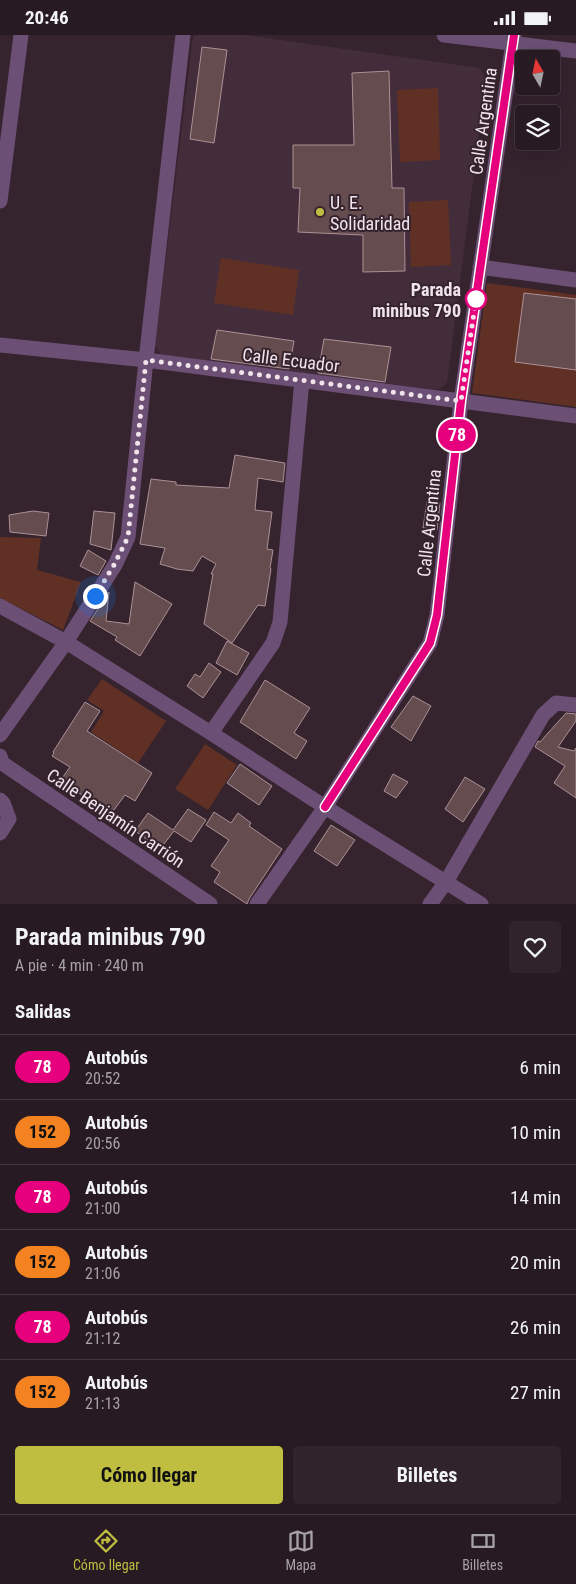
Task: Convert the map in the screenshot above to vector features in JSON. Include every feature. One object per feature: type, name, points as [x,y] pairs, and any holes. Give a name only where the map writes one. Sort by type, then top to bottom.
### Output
[{"type":"street","points":[[0,201],[21,35]]},
{"type":"street","points":[[0,735],[66,642],[114,565],[128,537],[183,35]]},
{"type":"street","points":[[444,35],[513,39],[576,51]]},
{"type":"street","name":"Calle Argentina","points":[[257,904],[325,807],[430,643],[437,615],[461,401],[513,39]]},
{"type":"street","points":[[480,267],[576,280]]},
{"type":"street","name":"Calle Ecuador","points":[[0,345],[146,360],[576,416]]},
{"type":"street","points":[[211,733],[273,643],[280,622],[302,380]]},
{"type":"street","points":[[0,606],[66,642],[480,904]]},
{"type":"street","points":[[430,904],[446,882],[543,715],[556,703],[576,705]]},
{"type":"street","name":"Calle Benjamín Carrión","points":[[1,760],[210,904]]},
{"type":"street","points":[[0,800],[9,819],[0,833]]},
{"type":"shaded area","name":"U. E. Solidaridad","points":[[195,35],[245,35],[480,68],[486,79],[447,383],[438,390],[161,355],[155,345],[193,37]]},
{"type":"shaded area","points":[[438,88],[440,160],[400,162],[397,90]]},
{"type":"shaded area","points":[[448,200],[451,265],[411,267],[409,202]]},
{"type":"shaded area","points":[[221,258],[299,270],[293,315],[214,303]]},
{"type":"shaded area","points":[[487,283],[576,295],[576,407],[472,393]]},
{"type":"shaded area","points":[[0,537],[41,538],[37,570],[81,582],[63,630],[0,598]]},
{"type":"shaded area","points":[[102,679],[166,721],[138,763],[91,732],[104,711],[87,700]]},
{"type":"shaded area","points":[[205,744],[237,765],[208,810],[175,789]]},
{"type":"building","points":[[202,47],[227,50],[214,143],[190,139]]},
{"type":"building","points":[[389,71],[392,188],[404,188],[405,271],[363,272],[363,235],[298,232],[300,188],[293,188],[293,145],[354,145],[352,73]]},
{"type":"building","points":[[524,293],[576,299],[576,370],[515,362]]},
{"type":"building","points":[[217,330],[294,341],[289,369],[211,359]]},
{"type":"building","points":[[324,339],[391,347],[385,382],[318,373]]},
{"type":"building","points":[[235,455],[285,463],[283,482],[258,478],[255,510],[272,512],[267,549],[273,550],[271,569],[265,606],[258,605],[232,643],[204,624],[213,574],[211,574],[216,564],[202,556],[193,571],[177,569],[160,564],[165,548],[140,544],[151,479],[176,482],[176,485],[229,488]]},
{"type":"building","points":[[427,501],[440,503],[437,530],[423,528]]},
{"type":"building","points":[[33,511],[49,513],[46,536],[10,532],[9,515]]},
{"type":"building","points":[[94,511],[115,513],[111,550],[90,544]]},
{"type":"building","points":[[88,550],[106,561],[98,575],[80,566]]},
{"type":"building","points":[[135,582],[172,604],[140,656],[115,640],[117,637],[90,621],[109,592],[106,621],[129,624]]},
{"type":"building","points":[[227,641],[249,653],[237,675],[216,663]]},
{"type":"building","points":[[209,663],[221,672],[203,698],[187,686],[195,674],[200,677]]},
{"type":"building","points":[[265,680],[310,708],[294,733],[307,741],[296,759],[240,722]]},
{"type":"building","points":[[413,696],[431,706],[411,741],[391,727]]},
{"type":"building","points":[[85,702],[100,711],[87,731],[152,773],[135,801],[125,795],[111,814],[74,790],[72,793],[58,784],[70,767],[52,756],[53,752]]},
{"type":"building","points":[[566,713],[576,714],[576,721],[558,747],[574,751],[576,748],[576,798],[554,783],[565,766],[535,747],[538,741],[540,742]]},
{"type":"building","points":[[240,764],[272,786],[259,805],[227,783]]},
{"type":"building","points":[[393,774],[408,782],[396,798],[384,791]]},
{"type":"building","points":[[465,777],[485,789],[463,822],[445,809]]},
{"type":"building","points":[[188,809],[206,820],[191,842],[174,831],[160,849],[135,831],[148,813],[173,830]]},
{"type":"building","points":[[214,812],[231,823],[238,813],[251,823],[249,826],[282,849],[247,904],[214,882],[220,872],[211,866],[229,840],[206,825]]},
{"type":"building","points":[[331,825],[355,840],[337,866],[314,851]]},
{"type":"bus line","name":"78","points":[[325,807],[430,643],[437,615],[461,401],[514,35]]},
{"type":"place","name":"U. E. Solidaridad","points":[[320,212]]},
{"type":"place","name":"Parada minibus 790","points":[[476,299]]},
{"type":"route","points":[[95,596],[128,537],[146,360],[461,401],[476,299]]}]
